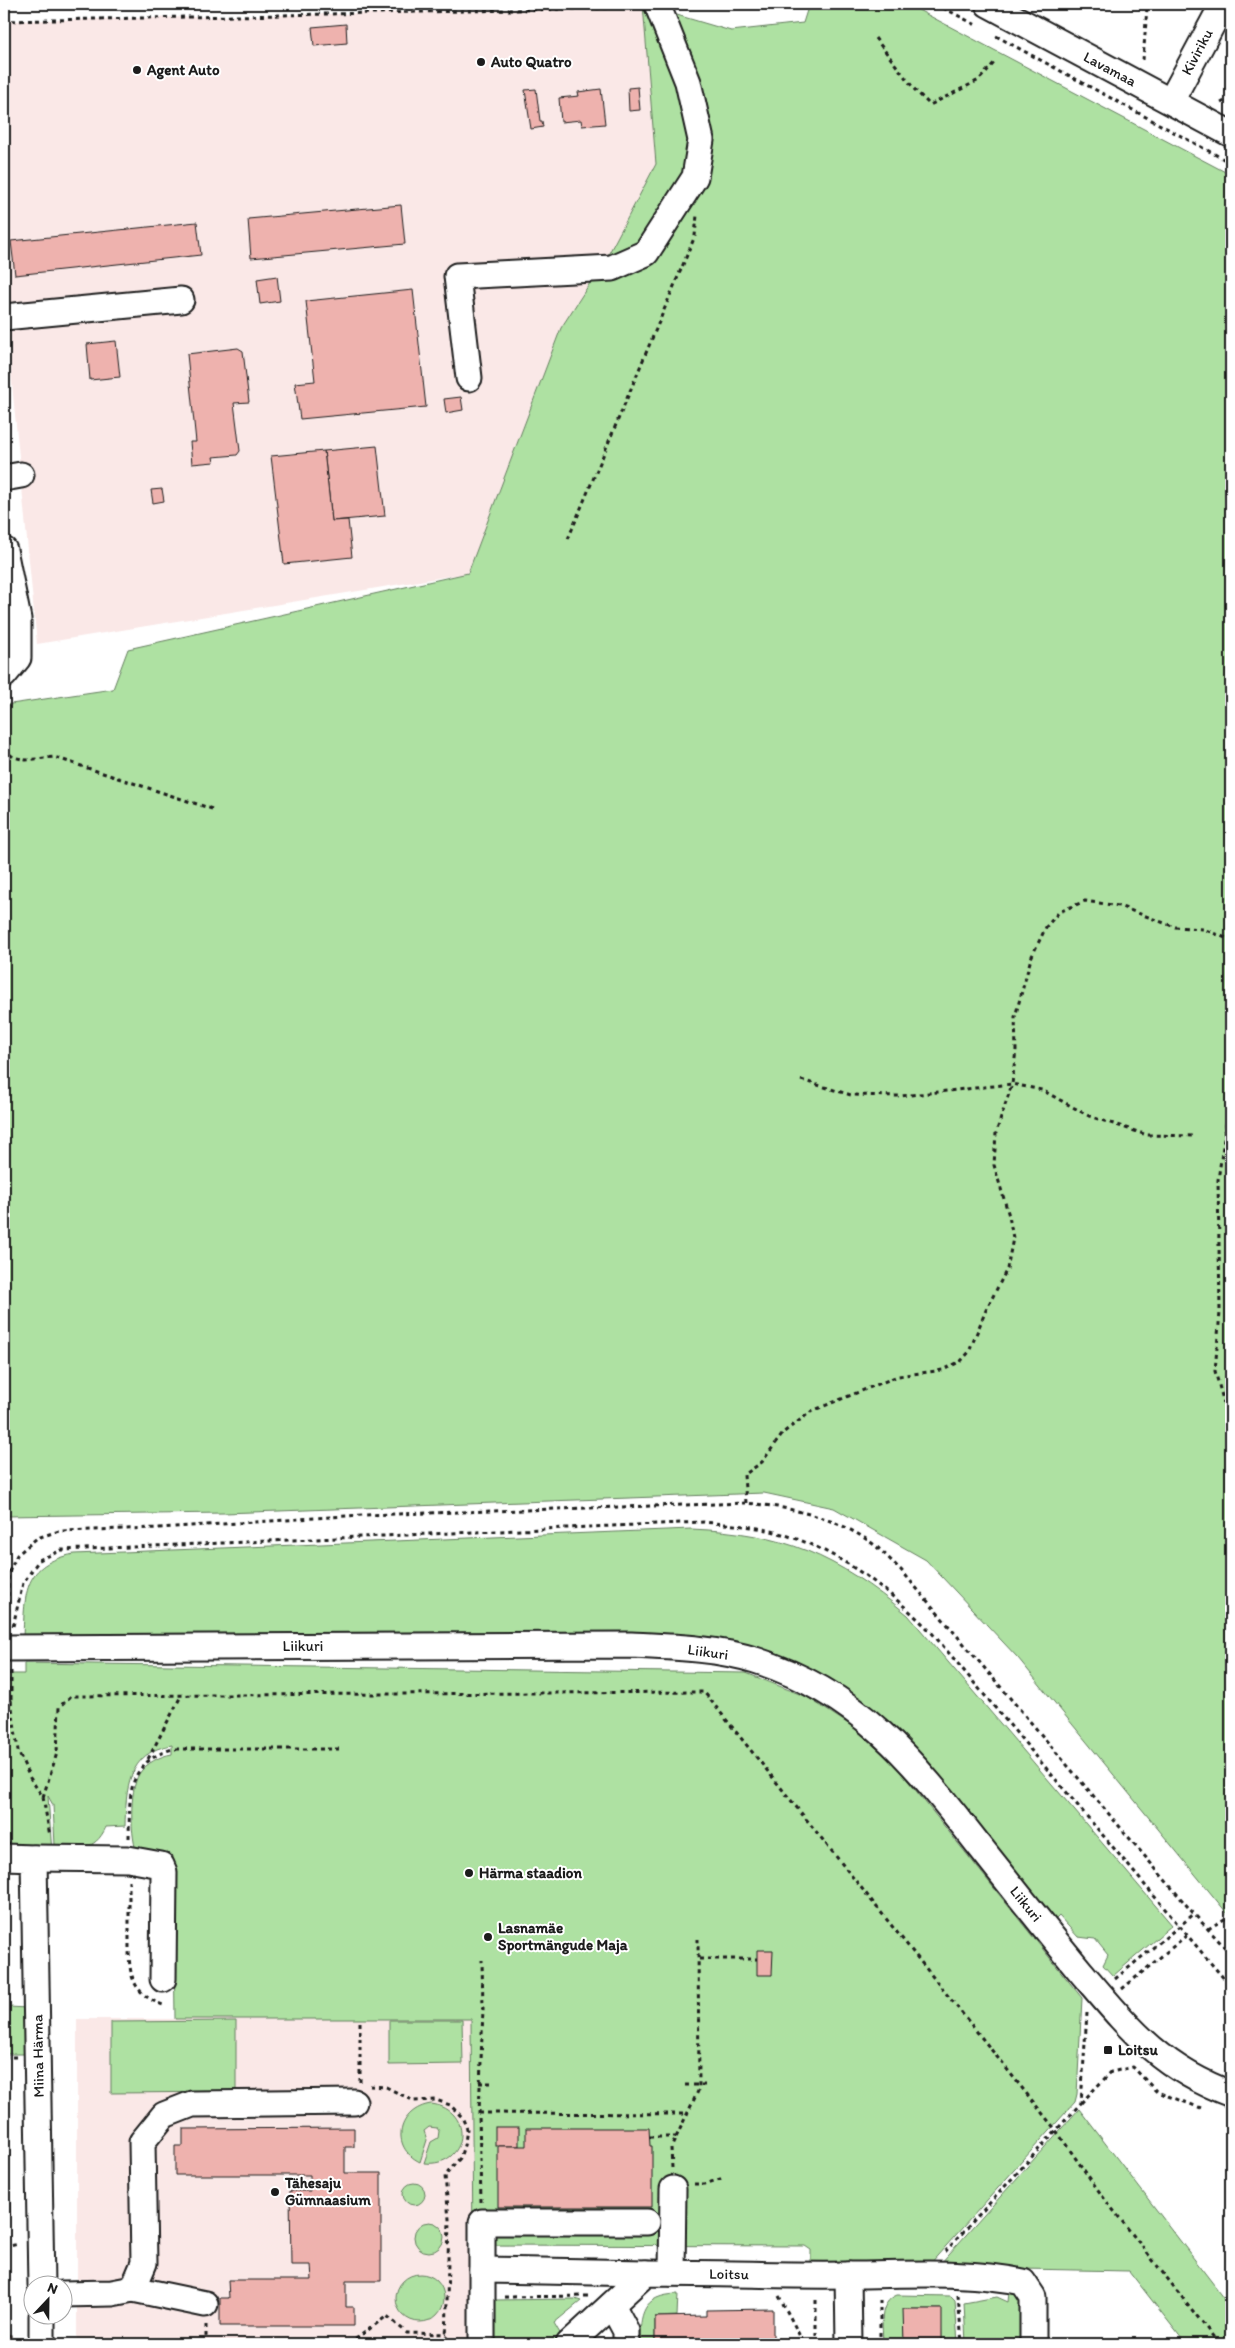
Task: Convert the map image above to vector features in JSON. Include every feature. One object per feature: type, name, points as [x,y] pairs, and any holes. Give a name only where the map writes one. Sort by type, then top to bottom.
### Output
[{"type":"street","points":[[469,378],[456,276],[612,268],[646,253],[695,177],[700,140],[688,82],[650,4]]},
{"type":"street","name":"Lavamaa","points":[[988,4],[1231,134]]},
{"type":"street","name":"Kiviriku","points":[[1171,101],[1223,4]]},
{"type":"street","points":[[4,317],[181,300]]},
{"type":"street","points":[[4,550],[18,619],[18,658],[4,675]]},
{"type":"street","name":"Liikuri","points":[[8,1641],[631,1645],[698,1649],[754,1660],[818,1686],[879,1729],[925,1776],[1103,1998],[1141,2040],[1168,2063],[1205,2084],[1231,2094]]},
{"type":"street","points":[[4,1857],[128,1859],[161,1865],[164,1872],[163,1979]]},
{"type":"street","name":"Miina Härma","points":[[41,2276],[44,1857]]},
{"type":"street","points":[[133,2290],[144,2263],[142,2142],[164,2115],[192,2104],[354,2102]]},
{"type":"street","points":[[672,2273],[673,2186]]},
{"type":"street","points":[[482,2344],[482,2222],[647,2222]]},
{"type":"street","name":"Loitsu","points":[[482,2270],[848,2275],[926,2273],[999,2277],[1023,2282],[1033,2297],[1033,2344]]},
{"type":"street","points":[[568,2344],[646,2273]]},
{"type":"street","points":[[848,2275],[849,2344]]},
{"type":"street","points":[[72,2294],[112,2293],[133,2290],[205,2304]]},
{"type":"street","points":[[616,2300],[626,2331],[626,2344]]},
{"type":"street","points":[[42,2326],[42,2344]]},
{"type":"path","points":[[4,21],[606,8],[650,4]]},
{"type":"path","points":[[936,4],[980,27]]},
{"type":"path","points":[[1144,60],[1148,8]]},
{"type":"path","points":[[989,32],[1231,163]]},
{"type":"path","points":[[874,38],[915,90],[930,105],[979,80],[994,63]]},
{"type":"path","points":[[1221,103],[1231,98]]},
{"type":"path","points":[[568,539],[695,236],[697,225],[695,177]]},
{"type":"path","points":[[4,749],[14,757],[26,760],[54,757],[62,759],[212,810]]},
{"type":"path","points":[[746,1503],[744,1475],[762,1462],[784,1432],[812,1411],[898,1376],[943,1370],[961,1361],[969,1352],[986,1310],[1007,1269],[1013,1238],[1009,1216],[994,1166],[996,1133],[1012,1084],[1018,1008],[1031,958],[1046,927],[1059,912],[1085,900],[1120,906],[1174,928],[1203,929],[1231,940]]},
{"type":"path","points":[[801,1080],[851,1096],[900,1096],[1012,1084],[1042,1090],[1089,1116],[1147,1134],[1194,1136]]},
{"type":"path","points":[[1231,1091],[1218,1180],[1220,1312],[1216,1371],[1225,1407],[1231,1446]]},
{"type":"path","points":[[43,1798],[30,1778],[18,1751],[11,1700],[6,1598],[8,1574],[17,1555],[37,1538],[59,1530],[159,1528],[363,1515],[746,1503],[786,1507],[824,1519],[866,1539],[901,1570],[1194,1914],[1231,1954]]},
{"type":"path","points":[[44,1857],[43,1798],[57,1754],[59,1706],[71,1696],[704,1692],[1055,2129],[1103,2197],[1219,2344]]},
{"type":"path","points":[[163,2005],[150,2001],[140,1993],[129,1968],[128,1859],[130,1788],[135,1774],[148,1759],[180,1696]]},
{"type":"path","points":[[4,1700],[11,1700]]},
{"type":"path","points":[[148,1759],[172,1749],[340,1749]]},
{"type":"path","points":[[1087,2019],[1103,1998],[1194,1914]]},
{"type":"path","points":[[1208,1929],[1231,1915]]},
{"type":"path","points":[[1081,2103],[1088,2001],[1103,1998],[1187,1935]]},
{"type":"path","points":[[698,1939],[699,2085],[671,2148],[673,2186],[704,2184],[723,2178]]},
{"type":"path","points":[[699,1958],[757,1959]]},
{"type":"path","points":[[482,1960],[483,2010],[479,2113],[482,2222]]},
{"type":"path","points":[[360,2019],[360,2085],[386,2087],[414,2101],[436,2100],[450,2105],[462,2117],[467,2129],[460,2158],[445,2176],[449,2219],[446,2344]]},
{"type":"path","points":[[926,2273],[1055,2129],[1111,2072],[1133,2067],[1157,2092],[1206,2109]]},
{"type":"path","points":[[480,2083],[492,2083]]},
{"type":"path","points":[[685,2085],[706,2085]]},
{"type":"path","points":[[479,2113],[687,2114]]},
{"type":"path","points":[[650,2137],[676,2137]]},
{"type":"path","points":[[4,2246],[27,2243]]},
{"type":"path","points":[[777,2291],[804,2344]]},
{"type":"path","points":[[816,2291],[816,2344]]},
{"type":"path","points":[[880,2291],[880,2344]]},
{"type":"path","points":[[954,2292],[959,2296],[962,2344]]},
{"type":"path","points":[[495,2297],[616,2300]]},
{"type":"path","points":[[349,2344],[387,2316],[407,2334],[446,2334]]},
{"type":"shaded area","points":[[643,5],[656,164],[608,255],[561,328],[468,573],[37,644],[4,300],[4,21],[606,8]]},
{"type":"shaded area","name":"Tähesaju Gümnaasium","points":[[77,2019],[471,2019],[473,2344],[77,2344]]},
{"type":"green space","points":[[809,4],[907,4],[1231,175],[1231,1918],[1018,1658],[926,1560],[834,1508],[764,1493],[225,1513],[4,1516],[4,705],[113,689],[128,649],[468,573],[561,328],[608,255],[656,164],[643,5],[731,31],[803,23]]},
{"type":"green space","points":[[691,1529],[724,1531],[754,1536],[782,1542],[807,1551],[832,1562],[857,1577],[908,1615],[1172,1925],[1113,1976],[1103,1965],[1108,1955],[1095,1939],[1078,1937],[1059,1916],[1054,1921],[955,1799],[777,1659],[23,1637],[25,1606],[30,1582],[45,1565],[74,1554]]},
{"type":"green space","points":[[24,1663],[746,1673],[807,1697],[853,1727],[897,1767],[1082,1998],[1075,2102],[929,2265],[811,2265],[811,2250],[805,2246],[473,2245],[471,2019],[175,2019],[173,1856],[138,1856],[132,1827],[132,1803],[139,1774],[154,1761],[172,1754],[172,1745],[157,1749],[138,1764],[128,1786],[125,1826],[106,1827],[96,1841],[85,1846],[55,1846],[53,1805],[48,1796],[52,1853],[4,1853],[4,1674],[24,1674]]},
{"type":"green space","points":[[9,2007],[27,2008],[27,2054],[4,2054],[4,2028],[9,2028]]},
{"type":"green space","points":[[389,2020],[462,2020],[463,2064],[389,2065]]},
{"type":"green space","points":[[236,2021],[236,2092],[111,2093],[111,2022]]},
{"type":"green space","points":[[431,2104],[445,2108],[455,2116],[460,2126],[461,2137],[458,2148],[450,2157],[439,2162],[424,2163],[431,2142],[438,2138],[439,2131],[437,2128],[429,2127],[424,2131],[427,2140],[420,2162],[410,2155],[404,2147],[401,2138],[402,2129],[411,2113],[420,2107]]},
{"type":"green space","points":[[1079,2109],[1231,2307],[1231,2344],[1186,2344],[1129,2271],[1023,2269],[1023,2276],[996,2264],[977,2268],[940,2264]]},
{"type":"green space","points":[[414,2183],[422,2186],[425,2194],[422,2202],[414,2205],[406,2202],[403,2194],[406,2186]]},
{"type":"green space","points":[[429,2222],[440,2226],[444,2237],[440,2248],[429,2252],[418,2248],[414,2237],[418,2226]]},
{"type":"green space","points":[[420,2274],[429,2276],[437,2281],[442,2289],[444,2298],[442,2307],[437,2315],[429,2320],[420,2322],[411,2320],[403,2315],[398,2307],[396,2298],[398,2289],[403,2281],[411,2276]]},
{"type":"green space","points":[[1022,2291],[1022,2344],[966,2344],[964,2303],[997,2297],[1008,2302],[1009,2292]]},
{"type":"green space","points":[[678,2294],[677,2316],[655,2317],[655,2344],[640,2344],[643,2315],[650,2302],[666,2295]]},
{"type":"green space","points":[[897,2295],[951,2296],[955,2300],[958,2344],[942,2344],[941,2309],[904,2309],[904,2344],[883,2344],[882,2316],[886,2304]]},
{"type":"green space","points":[[575,2299],[581,2301],[554,2323],[561,2335],[551,2344],[495,2344],[495,2300]]},
{"type":"building","points":[[346,24],[347,43],[314,46],[312,27]]},
{"type":"building","points":[[638,87],[640,110],[629,111],[628,88]]},
{"type":"building","points":[[536,89],[540,121],[542,121],[543,127],[531,129],[525,90]]},
{"type":"building","points":[[601,89],[605,124],[582,126],[581,120],[561,122],[559,98],[579,96],[578,92]]},
{"type":"building","points":[[401,205],[405,244],[251,258],[248,219]]},
{"type":"building","points":[[197,222],[201,255],[15,275],[11,241]]},
{"type":"building","points":[[277,276],[280,301],[260,304],[257,279]]},
{"type":"building","points":[[413,290],[426,407],[300,419],[295,383],[315,381],[306,301]]},
{"type":"building","points":[[116,341],[120,377],[90,380],[87,344]]},
{"type":"building","points":[[238,348],[243,351],[249,402],[234,403],[240,451],[237,455],[213,457],[214,462],[192,464],[190,442],[196,442],[187,354]]},
{"type":"building","points":[[461,397],[463,410],[446,413],[444,399]]},
{"type":"building","points":[[377,446],[385,516],[332,521],[324,451]]},
{"type":"building","points":[[324,451],[332,521],[348,520],[352,557],[284,564],[271,456]]},
{"type":"building","points":[[162,489],[164,501],[153,503],[151,490]]},
{"type":"building","points":[[757,1950],[773,1950],[772,1975],[757,1975]]},
{"type":"building","points":[[4,1960],[9,1960],[9,2028],[4,2028]]},
{"type":"building","points":[[495,2127],[519,2127],[519,2146],[495,2146]]},
{"type":"building","points":[[354,2128],[354,2147],[345,2147],[345,2173],[381,2173],[381,2281],[346,2281],[346,2307],[354,2307],[354,2326],[220,2326],[220,2298],[229,2298],[228,2280],[312,2280],[311,2265],[291,2265],[290,2191],[310,2191],[310,2175],[175,2175],[175,2146],[183,2146],[183,2129]]},
{"type":"building","points":[[526,2128],[649,2128],[650,2146],[652,2146],[652,2207],[498,2207],[498,2146],[526,2146]]},
{"type":"building","points":[[4,2147],[9,2147],[10,2215],[4,2215]]},
{"type":"building","points":[[773,2309],[773,2344],[655,2344],[655,2317],[706,2316],[706,2310]]},
{"type":"building","points":[[903,2309],[942,2309],[942,2344],[904,2344]]},
{"type":"building","points":[[4,2335],[11,2335],[11,2344],[4,2344]]},
{"type":"place","name":"Auto Quatro","points":[[481,62]]},
{"type":"place","name":"Agent Auto","points":[[137,70]]},
{"type":"place","name":"Härma staadion","points":[[469,1873]]},
{"type":"place","name":"Lasnamäe Sportmängude Maja","points":[[488,1937]]},
{"type":"place","name":"Loitsu","points":[[1108,2050]]},
{"type":"place","name":"Tähesaju Gümnaasium","points":[[275,2192]]}]
